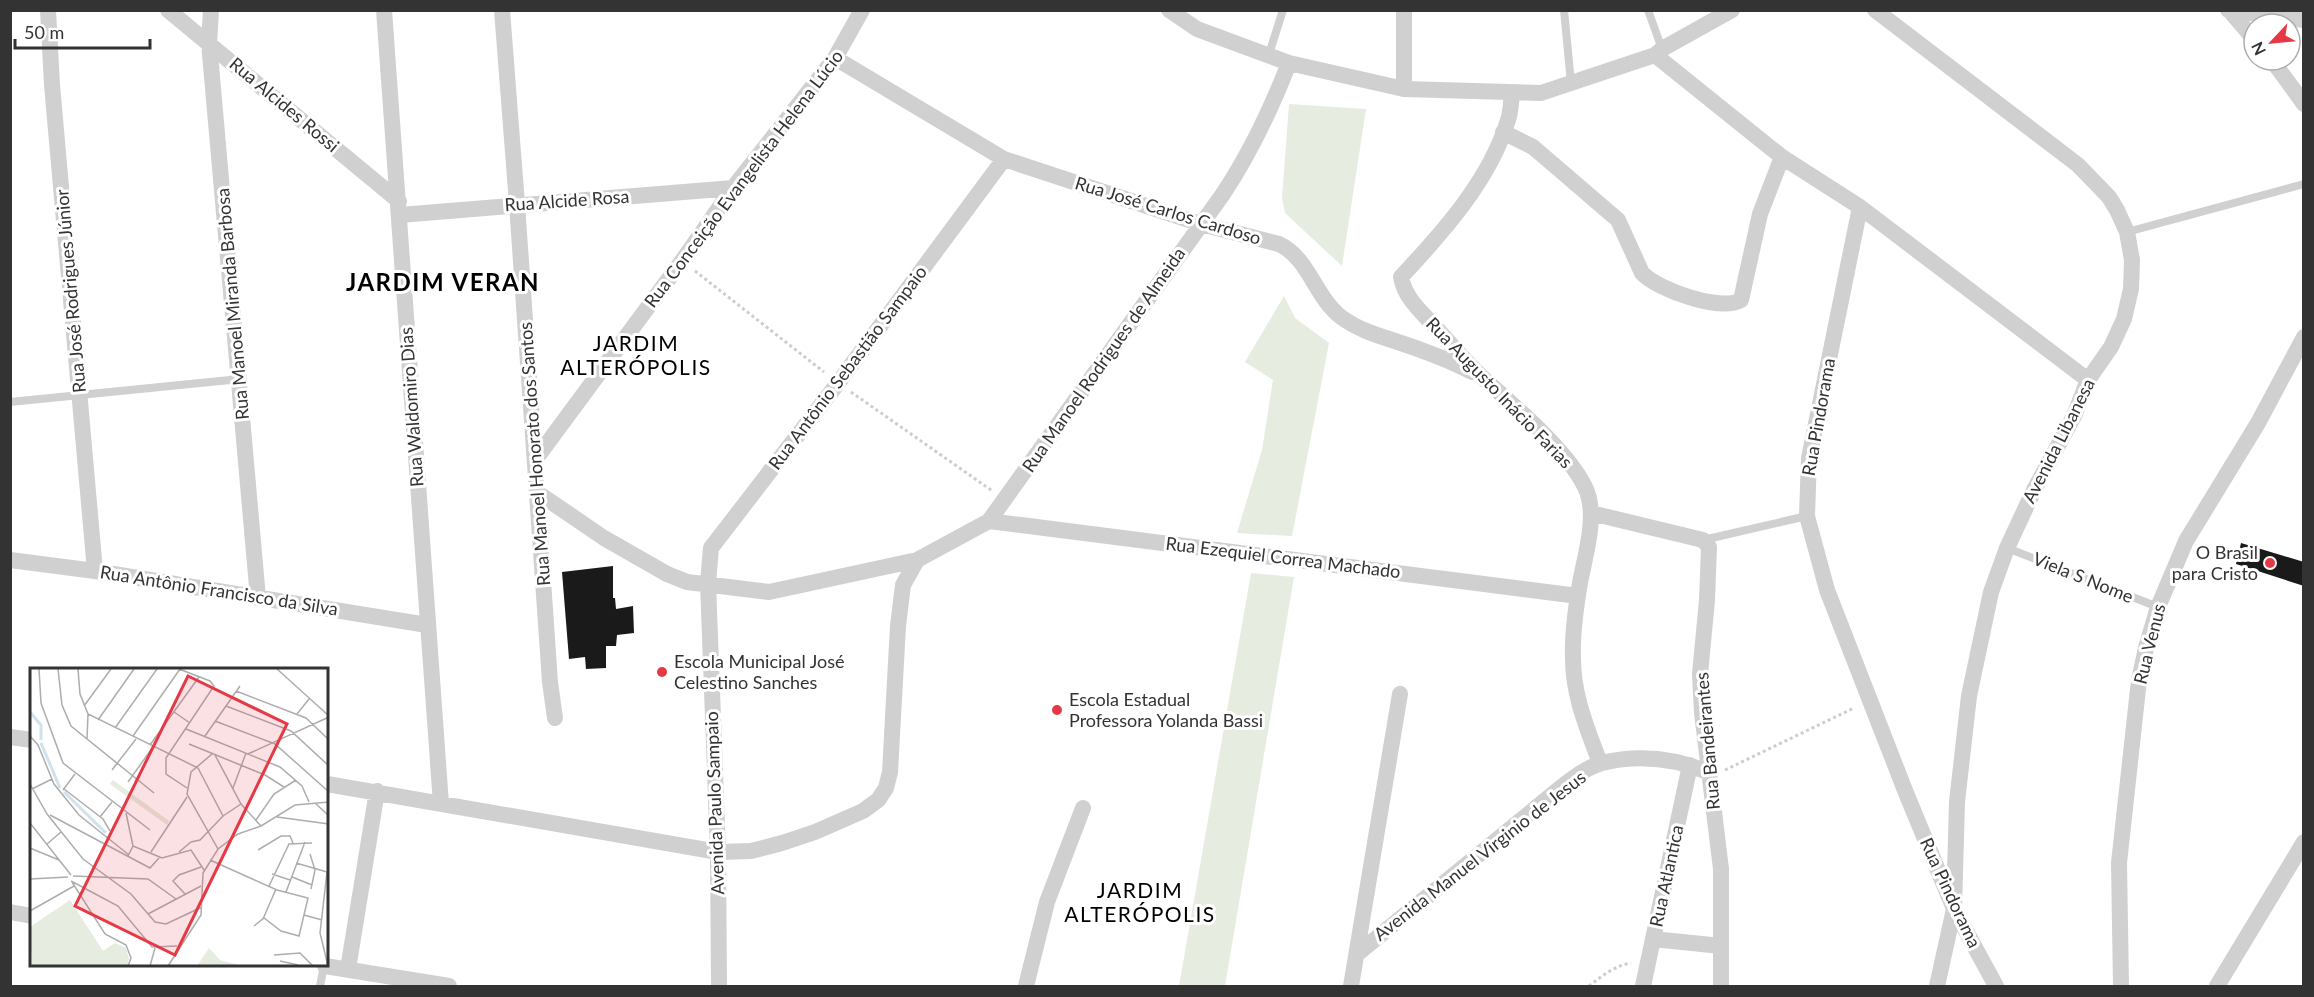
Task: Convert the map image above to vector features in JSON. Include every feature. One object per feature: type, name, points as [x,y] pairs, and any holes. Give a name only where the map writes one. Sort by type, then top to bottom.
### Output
[{"type":"street","name":"Rua José Rodrigues Júnior","points":[[48,10],[52,85],[95,571]]},
{"type":"street","name":"Rua Alcides Rossi","points":[[168,10],[400,208]]},
{"type":"street","name":"Rua Manoel Miranda Barbosa","points":[[211,10],[209,43],[258,598]]},
{"type":"street","name":"Rua Waldomiro Dias","points":[[384,10],[441,804]]},
{"type":"street","name":"Rua Manoel Honorato dos Santos","points":[[502,10],[550,682],[555,718]]},
{"type":"street","name":"Rua Conceição Evangelista Helena Lúcio","points":[[535,460],[733,188],[836,58],[862,10]]},
{"type":"street","points":[[1169,10],[1197,28],[1289,63],[1404,89],[1512,93],[1540,93],[1659,52],[1732,10]]},
{"type":"street","points":[[1404,10],[1404,89]]},
{"type":"street","name":"Avenida Libanesa","points":[[1875,10],[2078,165],[2109,197],[2127,232],[2132,260],[2131,289],[2124,319],[2111,347],[2088,380],[2074,416],[2034,490],[2007,548],[1991,592],[1970,696],[1956,802],[1954,909],[1937,987]]},
{"type":"street","points":[[2229,11],[2304,20]]},
{"type":"street","points":[[2229,11],[2242,26]]},
{"type":"street","points":[[1659,52],[1782,156],[1860,207],[2088,380]]},
{"type":"street","name":"Rua José Carlos Cardoso","points":[[836,58],[1004,159],[1201,224],[1291,249],[1322,296],[1339,316],[1359,329],[1444,358],[1483,378]]},
{"type":"street","name":"Rua Manoel Rodrigues de Almeida","points":[[538,493],[604,538],[651,566],[687,582],[769,591],[917,560],[988,521],[1245,162],[1269,113],[1289,63]]},
{"type":"street","points":[[2281,72],[2304,104]]},
{"type":"street","name":"Rua Augusto Inácio Farias","points":[[1512,93],[1508,120],[1481,180],[1463,206],[1401,277],[1409,299],[1483,378],[1542,433],[1570,465],[1585,487],[1591,504],[1591,513],[1578,596],[1572,656],[1580,707],[1600,763]]},
{"type":"street","points":[[1503,132],[1533,147],[1618,220],[1642,273],[1649,280],[1680,294],[1726,304],[1741,300],[1760,214],[1782,156]]},
{"type":"street","name":"Rua Antônio Sebastião Sampaio","points":[[708,583],[711,548],[838,383],[1004,159]]},
{"type":"street","name":"Rua Alcide Rosa","points":[[400,208],[517,204],[733,188]]},
{"type":"street","name":"Rua Pindorama","points":[[1860,207],[1809,458],[1807,516],[1827,590],[1869,701],[1954,909],[1996,987]]},
{"type":"street","name":"Rua Venus","points":[[2121,987],[2119,863],[2139,680],[2158,607],[2186,541],[2258,423],[2304,337]]},
{"type":"street","points":[[1591,513],[1703,540]]},
{"type":"street","name":"Rua Ezequiel Correa Machado","points":[[988,521],[1578,596]]},
{"type":"street","name":"Rua Bandeirantes","points":[[1703,540],[1708,547],[1707,600],[1700,674],[1702,713],[1721,869],[1721,987]]},
{"type":"street","name":"Rua Antônio Francisco da Silva","points":[[10,560],[95,571],[427,625]]},
{"type":"street","points":[[328,784],[718,852],[752,851],[815,832],[863,811],[878,800],[886,788],[890,772],[898,626],[903,585],[917,560]]},
{"type":"street","name":"Avenida Paulo Sampaio","points":[[708,583],[718,852],[719,987]]},
{"type":"street","points":[[1351,987],[1400,694]]},
{"type":"street","points":[[10,737],[30,740]]},
{"type":"street","name":"Avenida Manuel Virginio de Jesus","points":[[1357,954],[1561,789],[1600,763],[1634,758],[1661,758],[1710,773]]},
{"type":"street","name":"Rua Atlantica","points":[[1643,987],[1690,765]]},
{"type":"street","points":[[348,969],[377,791]]},
{"type":"street","points":[[1026,987],[1047,902],[1083,808]]},
{"type":"street","points":[[2217,987],[2304,842]]},
{"type":"street","points":[[10,912],[30,916]]},
{"type":"street","points":[[1653,939],[1721,946]]},
{"type":"street","points":[[328,966],[449,987]]},
{"type":"lane","points":[[1269,54],[1283,10]]},
{"type":"lane","points":[[1563,10],[1571,84]]},
{"type":"lane","points":[[1648,10],[1659,52]]},
{"type":"lane","points":[[2127,232],[2304,183]]},
{"type":"lane","points":[[10,402],[240,379]]},
{"type":"lane","points":[[1703,540],[1807,516]]},
{"type":"lane","name":"Viela S Nome","points":[[2007,548],[2158,607]]},
{"type":"lane","points":[[320,987],[325,967]]},
{"type":"path","points":[[1710,773],[1726,770],[1869,701]]},
{"type":"path","points":[[1589,987],[1606,972],[1623,964],[1648,961]]},
{"type":"shaded area","points":[[1289,104],[1366,109],[1342,266],[1285,213],[1282,198]]},
{"type":"shaded area","points":[[1284,296],[1295,318],[1329,343],[1292,536],[1237,533],[1262,450],[1273,380],[1245,362]]},
{"type":"shaded area","points":[[1251,573],[1294,577],[1225,986],[1179,986]]},
{"type":"building","name":"O Brasil para Cristo","points":[[2241,543],[2304,562],[2304,586],[2236,564]]},
{"type":"building","points":[[613,566],[613,598],[615,598],[616,609],[633,606],[634,633],[617,635],[616,646],[606,646],[606,668],[586,669],[585,657],[569,659],[562,572]]},
{"type":"place","name":"O Brasil para Cristo","points":[[2270,563]]},
{"type":"place","name":"Escola Municipal José Celestino Sanches","points":[[662,672]]},
{"type":"place","name":"Escola Estadual Professora Yolanda Bassi","points":[[1057,710]]},
{"type":"district","name":"JARDIM VERAN","points":[[443,283]]},
{"type":"district","name":"JARDIM ALTERÓPOLIS","points":[[636,356]]},
{"type":"district","name":"JARDIM ALTERÓPOLIS","points":[[1140,903]]}]
